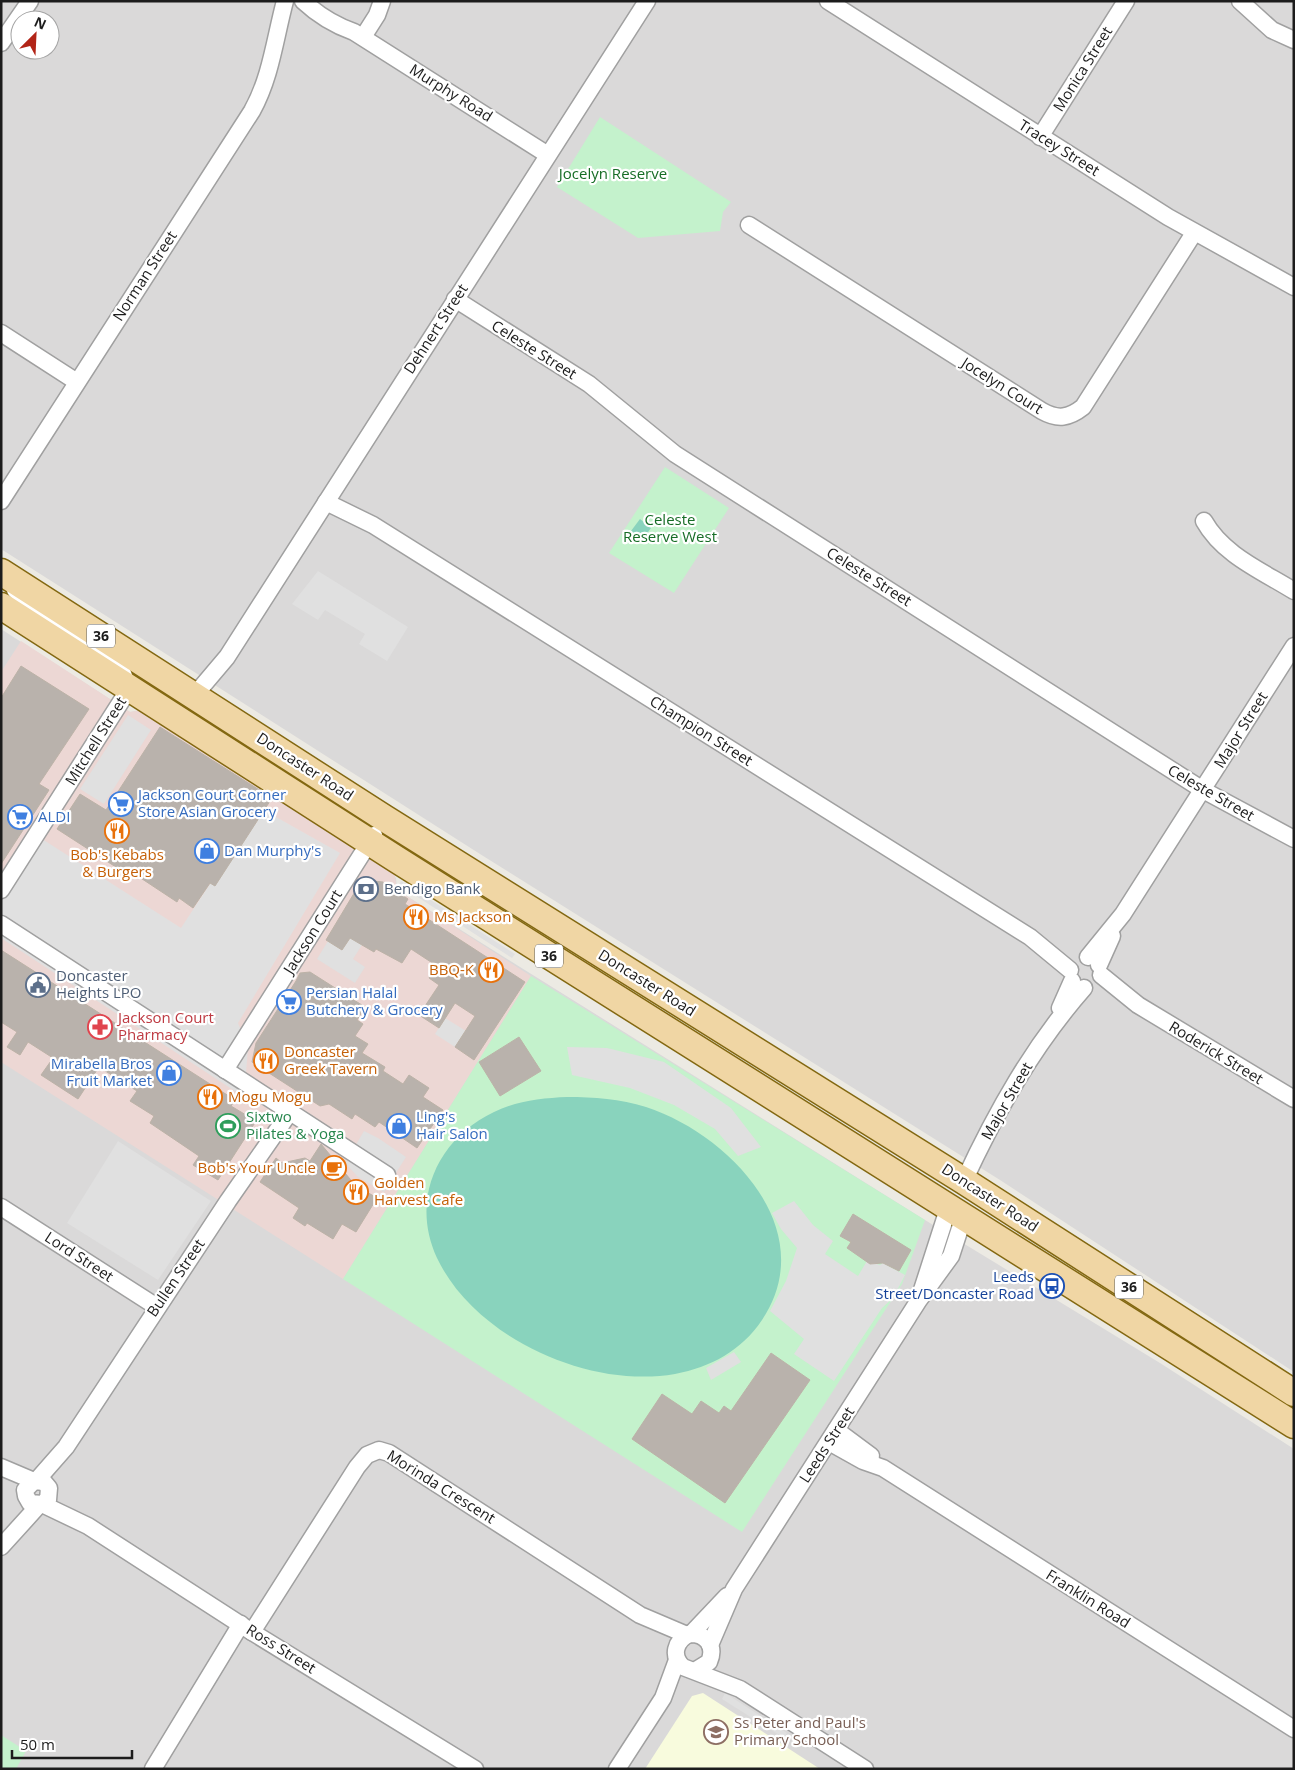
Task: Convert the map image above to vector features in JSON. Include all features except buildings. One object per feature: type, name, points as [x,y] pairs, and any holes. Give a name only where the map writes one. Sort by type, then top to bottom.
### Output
[{"type":"main road","name":"Doncaster Road","points":[[1,574],[384,818],[964,1181],[1294,1393]]},
{"type":"main road","name":"Doncaster Road","points":[[1,606],[370,842],[1294,1425]]},
{"type":"main road","points":[[956,1211],[964,1181]]},
{"type":"street","points":[[1,43],[30,1]]},
{"type":"street","name":"Norman Street","points":[[1,501],[252,110],[260,95],[276,44],[285,1]]},
{"type":"street","name":"Norman Street","points":[[276,44],[296,1]]},
{"type":"street","name":"Murphy Road","points":[[303,1],[315,12],[339,27],[358,34]]},
{"type":"street","name":"Murphy Road","points":[[311,1],[343,20],[358,34],[548,155]]},
{"type":"street","points":[[358,34],[376,1]]},
{"type":"street","points":[[358,34],[377,15],[382,1]]},
{"type":"street","name":"Dehnert Street","points":[[198,698],[211,693],[227,657],[647,1]]},
{"type":"street","name":"Tracey Street","points":[[828,1],[1194,233],[1294,287]]},
{"type":"street","name":"Monica Street","points":[[1040,136],[1126,1]]},
{"type":"street","points":[[1240,1],[1272,30],[1294,40]]},
{"type":"street","name":"Jocelyn Court","points":[[749,225],[1042,411],[1058,418],[1076,412],[1086,402],[1194,233]]},
{"type":"street","name":"Celeste Street","points":[[455,299],[589,384],[675,454],[1202,790],[1294,839]]},
{"type":"street","points":[[1,333],[77,382]]},
{"type":"street","name":"Champion Street","points":[[329,497],[354,507],[373,525],[1086,972]]},
{"type":"street","points":[[1204,521],[1211,535],[1224,548],[1294,591]]},
{"type":"street","name":"Mitchell Street","points":[[1,574],[30,606],[109,657],[122,671],[129,689],[1,890]]},
{"type":"street","name":"Major Street","points":[[964,1181],[996,1113],[1294,646]]},
{"type":"street","points":[[151,703],[198,698]]},
{"type":"street","name":"Jackson Court","points":[[226,1070],[384,818]]},
{"type":"street","points":[[1,924],[387,1175]]},
{"type":"street","name":"Roderick Street","points":[[1086,972],[1294,1099]]},
{"type":"street","name":"Bullen Street","points":[[3,1545],[157,1307],[290,1112]]},
{"type":"street","name":"Lord Street","points":[[1,1207],[157,1307]]},
{"type":"street","name":"Leeds Street","points":[[710,1651],[734,1589],[919,1300],[956,1211]]},
{"type":"street","name":"Franklin Road","points":[[832,1436],[863,1461],[883,1468],[1294,1729]]},
{"type":"street","name":"Morinda Crescent","points":[[153,1769],[246,1628],[357,1467],[367,1455],[379,1450],[388,1453],[640,1615],[689,1635]]},
{"type":"street","name":"Ross Street","points":[[1,1466],[38,1493],[246,1628],[476,1769]]},
{"type":"street","name":"Ross Street","points":[[1,1474],[38,1493]]},
{"type":"street","name":"Leeds Street","points":[[689,1635],[734,1589]]},
{"type":"street","name":"Morinda Crescent","points":[[640,1615],[676,1654]]},
{"type":"street","points":[[663,1698],[679,1641],[689,1635],[702,1636],[710,1651],[740,1689]]},
{"type":"street","points":[[617,1769],[663,1698],[694,1670],[705,1666],[710,1651]]},
{"type":"street","points":[[676,1654],[683,1667],[740,1689],[865,1769]]},
{"type":"shaded area","points":[[1,1],[1294,1],[1294,1372],[1000,1180],[480,854],[1,549]]},
{"type":"shaded area","points":[[318,571],[408,627],[387,661],[359,644],[365,634],[325,610],[318,620],[292,604]]},
{"type":"shaded area","points":[[1,629],[130,712],[142,710],[396,878],[397,890],[925,1220],[1160,1363],[1294,1449],[1294,1769],[1,1769]]},
{"type":"shaded area","points":[[21,641],[130,712],[142,710],[394,869],[397,890],[531,976],[343,1279],[1,1062],[1,672]]},
{"type":"shaded area","points":[[128,715],[151,730],[104,804],[80,789]]},
{"type":"shaded area","points":[[260,808],[340,853],[238,1023],[248,1048],[244,1097],[1,938],[1,899],[39,837],[181,928]]},
{"type":"shaded area","points":[[401,881],[515,954],[512,958],[399,885]]},
{"type":"shaded area","points":[[357,927],[369,934],[353,959],[365,967],[355,983],[317,959],[328,941],[342,950]]},
{"type":"shaded area","points":[[445,1018],[466,1031],[455,1047],[435,1034]]},
{"type":"shaded area","points":[[567,1047],[607,1048],[664,1062],[731,1108],[761,1147],[738,1156],[715,1129],[674,1105],[630,1088],[572,1075]]},
{"type":"shaded area","points":[[364,1131],[406,1157],[384,1192],[358,1177],[345,1163]]},
{"type":"shaded area","points":[[118,1141],[211,1201],[158,1280],[67,1223]]},
{"type":"shaded area","points":[[794,1201],[813,1225],[833,1241],[825,1254],[858,1276],[867,1261],[880,1265],[883,1263],[905,1275],[893,1298],[882,1308],[834,1381],[794,1354],[804,1339],[770,1311],[786,1281],[797,1248],[781,1229],[772,1213]]},
{"type":"shaded area","points":[[734,1352],[741,1362],[711,1380],[706,1368]]},
{"type":"shaded area","name":"Ss Peter and Paul's Primary School","points":[[703,1693],[820,1769],[645,1769],[692,1696]]},
{"type":"shaded area","points":[[725,1693],[787,1733],[784,1738],[722,1699]]},
{"type":"green space","name":"Jocelyn Reserve","points":[[600,117],[731,202],[723,212],[720,231],[638,238],[557,187]]},
{"type":"green space","name":"Celeste Reserve West","points":[[665,467],[729,508],[674,593],[609,553]]},
{"type":"green space","points":[[640,519],[651,528],[639,544],[628,535]]},
{"type":"green space","points":[[531,976],[925,1220],[902,1284],[742,1532],[343,1279]]},
{"type":"green space","points":[[567,1097],[617,1100],[646,1107],[677,1120],[708,1139],[735,1163],[758,1190],[774,1220],[781,1253],[778,1286],[762,1320],[754,1331],[745,1341],[724,1356],[688,1371],[642,1377],[607,1373],[572,1365],[538,1352],[506,1334],[478,1312],[455,1287],[437,1258],[429,1236],[427,1215],[428,1193],[434,1173],[444,1155],[457,1138],[474,1124],[502,1108],[529,1101]]},
{"type":"green space","points":[[1,1735],[26,1751],[16,1769],[1,1769]]},
{"type":"place","name":"Jackson Court Corner Store Asian Grocery","points":[[121,804]]},
{"type":"place","name":"ALDI","points":[[20,817]]},
{"type":"place","name":"Bob's Kebabs & Burgers","points":[[117,831]]},
{"type":"place","name":"Dan Murphy's","points":[[207,851]]},
{"type":"place","name":"Bendigo Bank","points":[[366,889]]},
{"type":"place","name":"Ms Jackson","points":[[416,917]]},
{"type":"place","name":"BBQ-K","points":[[491,970]]},
{"type":"place","name":"Doncaster Heights LPO","points":[[38,985]]},
{"type":"place","name":"Persian Halal Butchery & Grocery","points":[[289,1002]]},
{"type":"place","name":"Jackson Court Pharmacy","points":[[100,1027]]},
{"type":"place","name":"Doncaster Greek Tavern","points":[[266,1061]]},
{"type":"place","name":"Mirabella Bros Fruit Market","points":[[169,1073]]},
{"type":"place","name":"Mogu Mogu","points":[[210,1097]]},
{"type":"place","name":"Sixtwo Pilates & Yoga","points":[[228,1126]]},
{"type":"place","name":"Ling's Hair Salon","points":[[399,1126]]},
{"type":"place","name":"Bob's Your Uncle","points":[[334,1168]]},
{"type":"place","name":"Golden Harvest Cafe","points":[[356,1192]]},
{"type":"place","name":"Leeds Street/Doncaster Road","points":[[1052,1286]]},
{"type":"place","name":"Ss Peter and Paul's Primary School","points":[[716,1732]]}]
